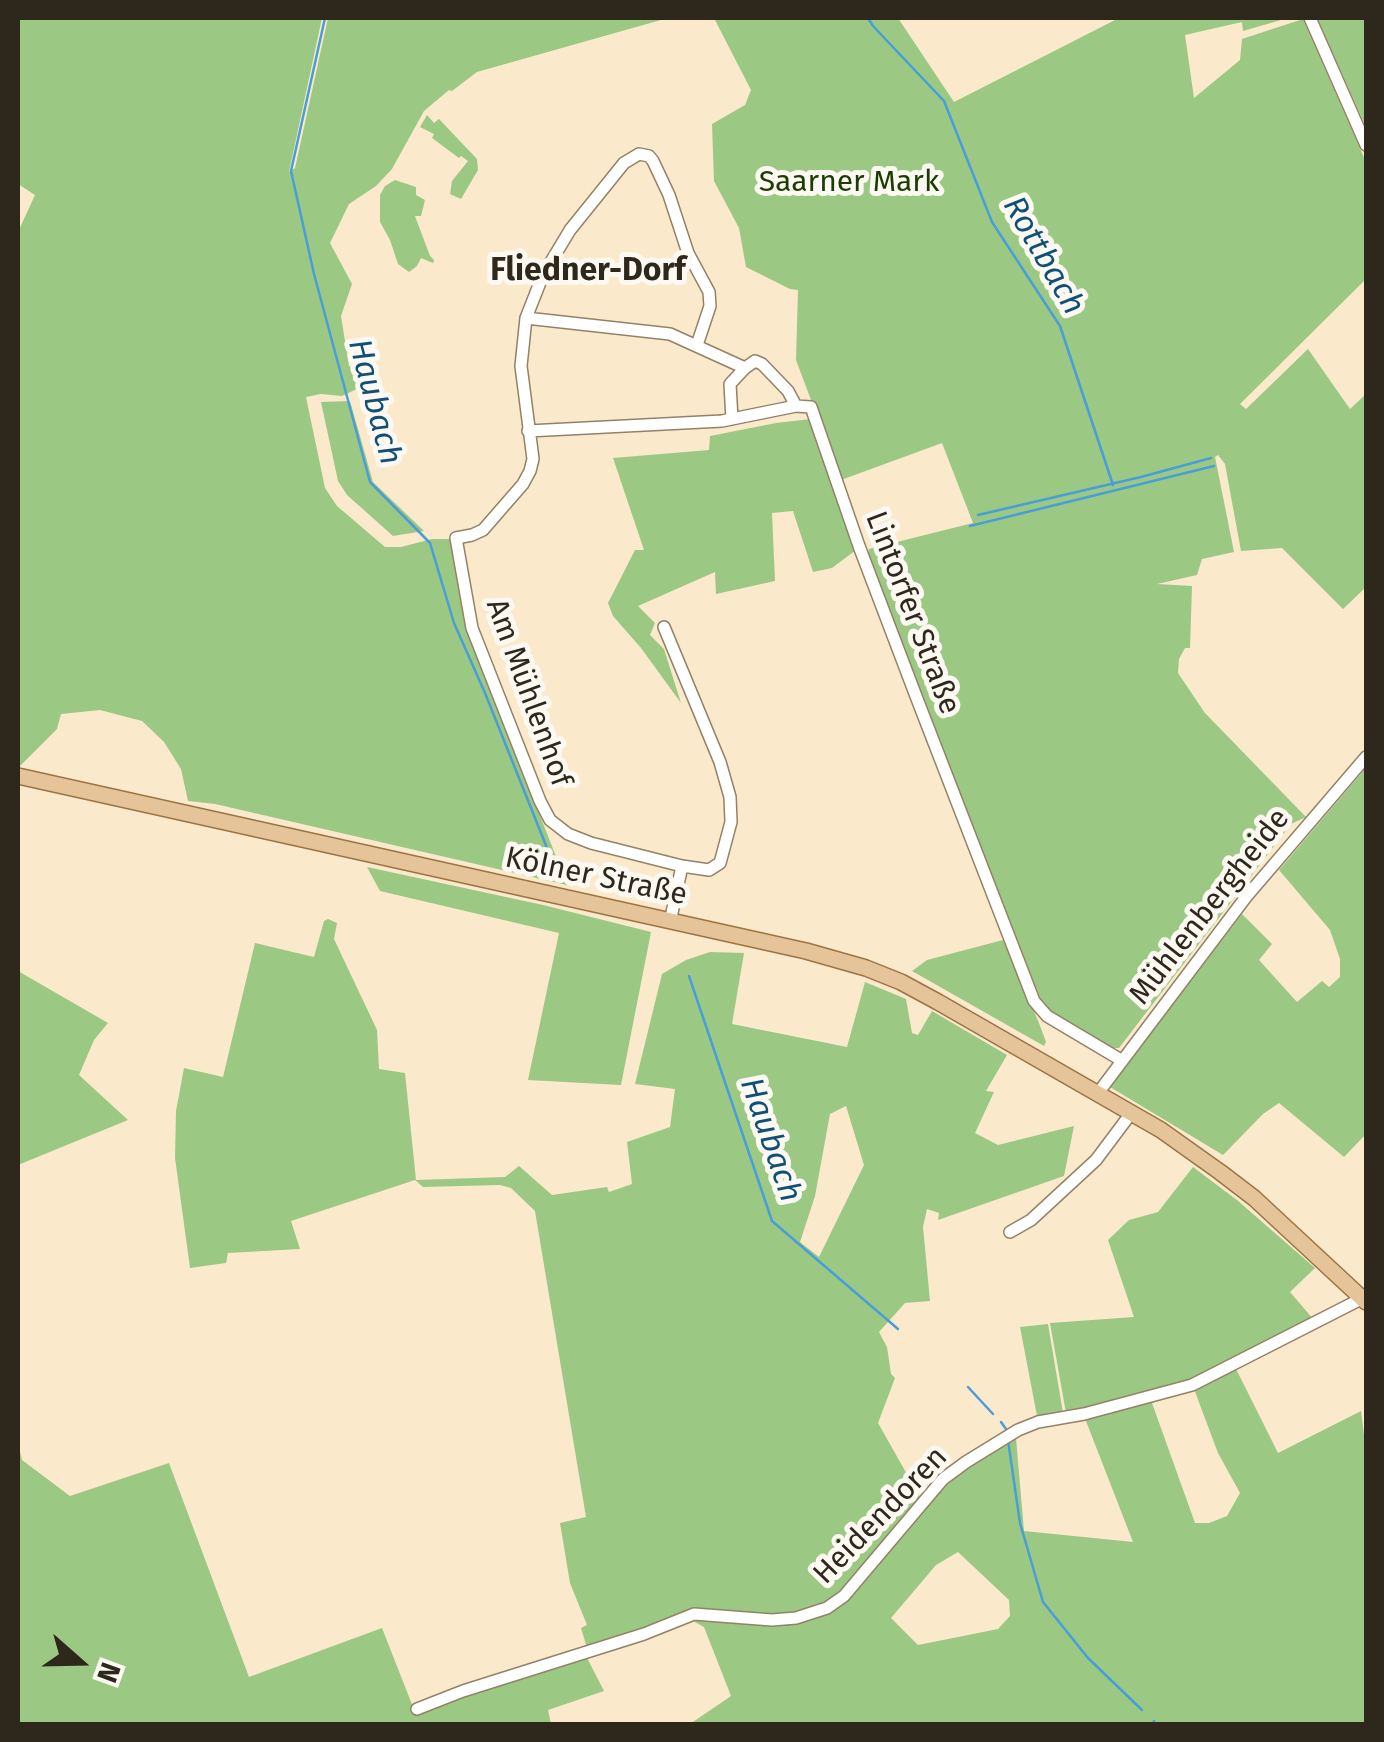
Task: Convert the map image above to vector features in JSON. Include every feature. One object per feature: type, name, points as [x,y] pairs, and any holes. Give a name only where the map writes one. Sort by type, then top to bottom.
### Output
[{"type":"main road","name":"Kölner Straße","points":[[18,776],[827,955],[866,968],[900,982],[1132,1112],[1254,1198],[1365,1300]]},
{"type":"street","points":[[1310,18],[1366,144]]},
{"type":"street","name":"Am Mühlenhof","points":[[682,866],[590,842],[568,834],[550,820],[472,628],[456,538],[482,530],[530,471],[533,459],[520,366],[526,318],[543,274],[570,230],[631,156],[644,154],[653,160],[688,253],[709,292],[710,306],[697,346]]},
{"type":"street","points":[[526,318],[670,334],[745,368]]},
{"type":"street","points":[[528,430],[732,418],[796,406],[788,391],[755,361],[730,384],[732,418]]},
{"type":"street","name":"Lintorfer Straße","points":[[796,406],[811,407],[866,564],[1034,1001],[1047,1016],[1121,1060]]},
{"type":"street","points":[[664,627],[720,762],[730,797],[731,822],[720,863],[709,870],[682,866],[670,922]]},
{"type":"street","name":"Mühlenbergheide","points":[[1098,1093],[1246,897],[1366,757]]},
{"type":"street","points":[[1010,1232],[1031,1220],[1096,1160],[1132,1112]]},
{"type":"street","name":"Heidendoren","points":[[417,1710],[694,1614],[772,1620],[796,1618],[827,1608],[844,1596],[944,1480],[1018,1430],[1192,1386],[1365,1300]]},
{"type":"green space","points":[[21,18],[322,18],[289,172],[295,168],[328,18],[668,18],[477,72],[424,111],[392,169],[376,186],[349,204],[330,243],[352,284],[341,316],[349,366],[365,372],[359,388],[342,396],[306,397],[325,488],[337,506],[385,547],[450,539],[471,638],[567,885],[188,801],[181,769],[164,742],[142,721],[100,710],[61,714],[57,729],[18,765],[18,232],[35,195],[18,184]]},
{"type":"green space","name":"Saarner Mark","points":[[714,18],[898,18],[954,102],[1119,18],[1288,18],[1243,31],[1242,22],[1185,35],[1194,98],[1240,60],[1242,39],[1303,19],[1366,162],[1366,279],[1240,404],[1246,409],[1308,349],[1350,409],[1366,394],[1366,587],[1343,609],[1282,548],[1241,551],[1225,464],[1218,455],[1215,457],[1234,552],[1202,559],[1197,575],[1157,584],[1192,586],[1190,648],[1185,648],[1179,659],[1178,673],[1205,713],[1306,817],[1291,824],[1119,1048],[1112,1048],[1043,1005],[867,557],[869,549],[973,523],[942,443],[841,480],[796,360],[798,290],[746,267],[739,228],[714,181],[712,124],[745,105],[751,90]]},
{"type":"green space","points":[[1317,18],[1366,18],[1366,127],[1330,47]]},
{"type":"green space","points":[[427,115],[434,123],[439,119],[477,159],[478,170],[461,199],[450,194],[452,181],[468,161],[420,127]]},
{"type":"green space","points":[[395,180],[416,187],[416,195],[425,200],[421,216],[415,216],[434,260],[433,263],[421,258],[409,272],[398,264],[380,222],[380,195]]},
{"type":"green space","points":[[350,401],[373,482],[424,531],[393,536],[347,495],[338,481],[321,402]]},
{"type":"green space","points":[[811,419],[856,550],[832,568],[813,572],[793,511],[772,513],[775,581],[716,594],[715,572],[638,606],[655,623],[650,635],[664,649],[681,703],[613,616],[608,603],[635,550],[644,550],[613,458],[709,450],[710,436]]},
{"type":"green space","points":[[1366,768],[1366,1134],[1344,1157],[1279,1103],[1223,1155],[1110,1087],[1242,914],[1272,944],[1259,960],[1297,1002],[1322,981],[1329,987],[1340,977],[1340,959],[1330,930],[1279,870]]},
{"type":"green space","points":[[367,867],[651,932],[621,1085],[528,1080],[559,933],[380,891]]},
{"type":"green space","points":[[324,921],[337,923],[334,939],[377,1030],[379,1069],[405,1073],[416,1180],[505,1177],[519,1166],[552,1195],[607,1187],[609,1192],[632,1184],[627,1142],[670,1127],[675,1089],[635,1084],[662,974],[710,952],[744,953],[732,1024],[847,1047],[865,982],[906,999],[912,1033],[918,1035],[932,1011],[1007,1055],[986,1091],[994,1092],[975,1133],[998,1145],[1074,1126],[1064,1176],[938,1220],[939,1213],[927,1209],[923,1227],[930,1301],[905,1303],[879,1332],[895,1378],[878,1423],[921,1499],[1016,1438],[1024,1531],[1133,1542],[1084,1416],[1066,1413],[1050,1323],[1134,1317],[1108,1240],[1129,1220],[1158,1212],[1193,1167],[1237,1200],[1315,1268],[1290,1292],[1314,1320],[1235,1367],[1278,1453],[1361,1411],[1366,1451],[1366,1724],[690,1724],[731,1696],[704,1627],[693,1621],[623,1634],[587,1648],[581,1628],[587,1625],[570,1583],[560,1523],[586,1517],[535,1211],[511,1188],[423,1187],[415,1180],[291,1221],[300,1249],[228,1253],[226,1263],[190,1268],[175,1158],[176,1111],[184,1068],[223,1077],[255,943],[314,957]],"holes":[[[846,1106],[864,1165],[819,1257],[800,1242],[815,1196],[830,1114]],[[1194,1389],[1218,1453],[1240,1493],[1227,1516],[1195,1523],[1152,1403]],[[958,1552],[1009,1600],[1010,1616],[998,1629],[918,1645],[891,1618],[936,1565]]]},
{"type":"green space","points":[[1003,940],[1039,1023],[1044,1046],[912,971],[927,960]]},
{"type":"green space","points":[[18,971],[108,1023],[94,1040],[79,1075],[128,1120],[18,1165]]},
{"type":"green space","points":[[1048,1324],[1063,1413],[1037,1416],[1020,1327]]},
{"type":"green space","points":[[18,1443],[22,1460],[70,1496],[169,1463],[249,1677],[382,1628],[413,1707],[583,1650],[604,1691],[548,1710],[551,1724],[18,1724]]},
{"type":"waterway","name":"Haubach","points":[[325,18],[291,171],[314,274],[370,482],[430,543],[454,623],[559,878]]},
{"type":"waterway","name":"Rottbach","points":[[868,18],[944,101],[992,222],[1060,326],[1113,485]]},
{"type":"waterway","points":[[978,515],[1211,458]]},
{"type":"waterway","points":[[970,526],[1214,466]]},
{"type":"waterway","name":"Haubach","points":[[689,976],[772,1221],[898,1329]]},
{"type":"waterway","name":"Haubach","points":[[968,1387],[993,1414]]},
{"type":"waterway","name":"Haubach","points":[[1001,1422],[1006,1429]]},
{"type":"waterway","name":"Haubach","points":[[1008,1440],[1020,1523],[1043,1602],[1088,1658],[1142,1710]]},
{"type":"district","name":"Fliedner-Dorf","points":[[588,271]]}]
